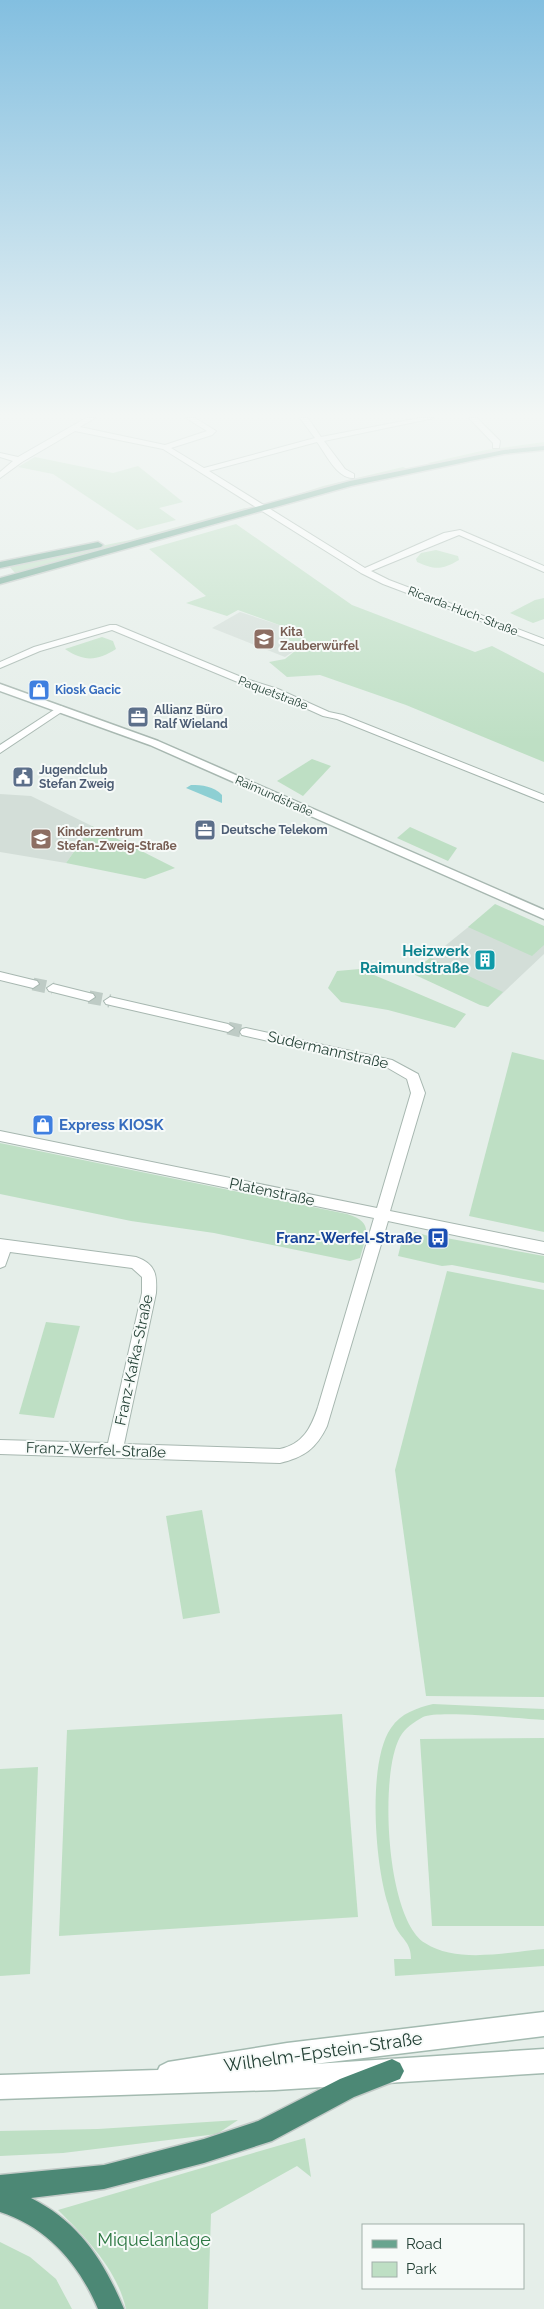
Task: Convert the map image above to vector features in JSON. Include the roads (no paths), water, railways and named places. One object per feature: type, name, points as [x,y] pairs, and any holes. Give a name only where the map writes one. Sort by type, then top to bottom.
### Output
[{"type":"highway","points":[[0,2188],[72,2182],[204,2151],[263,2132],[348,2087],[392,2071]]},
{"type":"highway","points":[[0,2199],[31,2210],[53,2225],[74,2244],[95,2273],[111,2309]]},
{"type":"main road","points":[[0,565],[133,537],[174,526]]},
{"type":"main road","points":[[0,580],[204,526]]},
{"type":"street","name":"Ricarda-Huch-Straße","points":[[289,526],[364,571],[386,582],[544,642]]},
{"type":"street","points":[[364,571],[447,535],[460,532],[544,569]]},
{"type":"street","name":"Paquetstraße","points":[[0,665],[37,649],[113,627],[168,652],[274,691],[326,714],[544,799]]},
{"type":"street","name":"Raimundstraße","points":[[0,688],[154,743],[544,915]]},
{"type":"street","points":[[0,750],[60,709]]},
{"type":"street","points":[[0,976],[32,984]]},
{"type":"street","points":[[53,988],[89,996]]},
{"type":"street","points":[[110,1001],[228,1028]]},
{"type":"street","name":"Sudermannstraße","points":[[246,1032],[392,1064],[413,1077],[418,1093],[382,1215]]},
{"type":"street","name":"Platenstraße","points":[[0,1136],[544,1248]]},
{"type":"street","name":"Franz-Werfel-Straße","points":[[0,1447],[280,1456],[297,1452],[313,1439],[322,1418],[382,1215]]},
{"type":"street","points":[[0,1262],[3,1245]]},
{"type":"street","name":"Franz-Kafka-Straße","points":[[3,1245],[136,1263],[150,1275],[149,1293],[115,1450]]},
{"type":"street","name":"Wilhelm-Epstein-Straße","points":[[102,2085],[286,2055],[544,2024]]},
{"type":"street","name":"Wilhelm-Epstein-Straße","points":[[0,2087],[102,2085],[392,2071],[544,2061]]},
{"type":"water","points":[[191,785],[212,788],[222,795],[222,803],[186,788]]},
{"type":"tunnel","points":[[33,984],[53,988]]},
{"type":"tunnel","points":[[89,997],[110,1001]]},
{"type":"tunnel","points":[[228,1028],[246,1032]]},
{"type":"place","name":"Kita Zauberwürfel","points":[[264,639]]},
{"type":"place","name":"Kiosk Gacic","points":[[39,690]]},
{"type":"place","name":"Allianz Büro Ralf Wieland","points":[[138,717]]},
{"type":"place","name":"Jugendclub Stefan Zweig","points":[[23,777]]},
{"type":"place","name":"Deutsche Telekom","points":[[205,830]]},
{"type":"place","name":"Kinderzentrum Stefan-Zweig-Straße","points":[[41,839]]},
{"type":"place","name":"Heizwerk Raimundstraße","points":[[485,960]]},
{"type":"place","name":"Express KIOSK","points":[[43,1125]]},
{"type":"place","name":"Franz-Werfel-Straße","points":[[438,1238]]},
{"type":"park label","name":"Miquelanlage","points":[[154,2240]]}]
